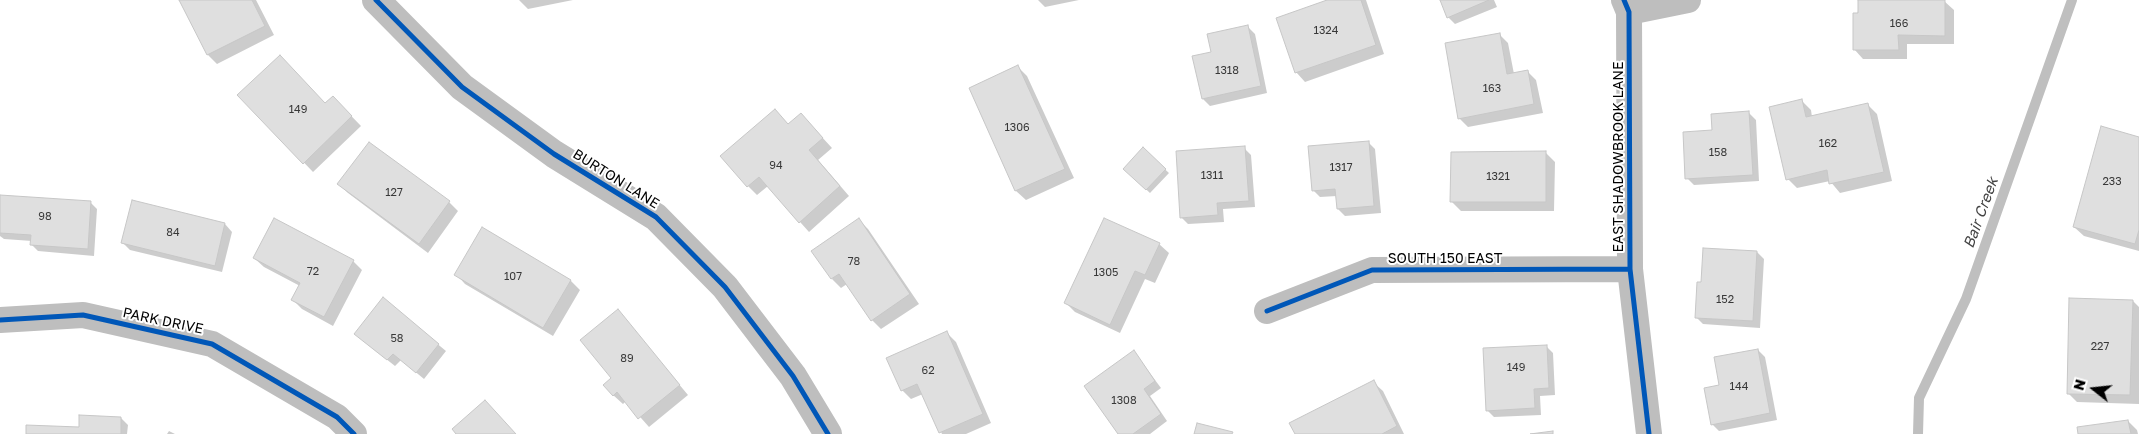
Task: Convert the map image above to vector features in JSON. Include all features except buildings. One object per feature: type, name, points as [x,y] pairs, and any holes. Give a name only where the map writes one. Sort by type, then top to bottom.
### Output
[{"type":"street","name":"BURTON LANE","points":[[376,0],[462,87],[554,154],[656,217],[725,287],[793,376],[828,434]]},
{"type":"street","points":[[1627,6],[1688,0]]},
{"type":"street","name":"EAST SHADOWBROOK LANE","points":[[1627,6],[1630,269],[1649,434]]},
{"type":"street","name":"SOUTH 150 EAST","points":[[1267,310],[1372,270],[1630,269]]},
{"type":"street","name":"PARK DRIVE","points":[[0,320],[83,315],[212,344],[337,416],[354,434]]},
{"type":"waterway","name":"Bair Creek","points":[[1918,434],[1919,398],[1966,299],[2072,0]]},
{"type":"cycle path","points":[[376,0],[462,87],[554,154],[656,217],[725,287],[793,376],[828,434]]},
{"type":"cycle path","points":[[1624,0],[1629,12],[1630,269],[1649,434]]},
{"type":"cycle path","points":[[1267,311],[1372,270],[1630,269]]},
{"type":"cycle path","points":[[0,320],[83,315],[212,344],[337,417],[354,434]]}]
